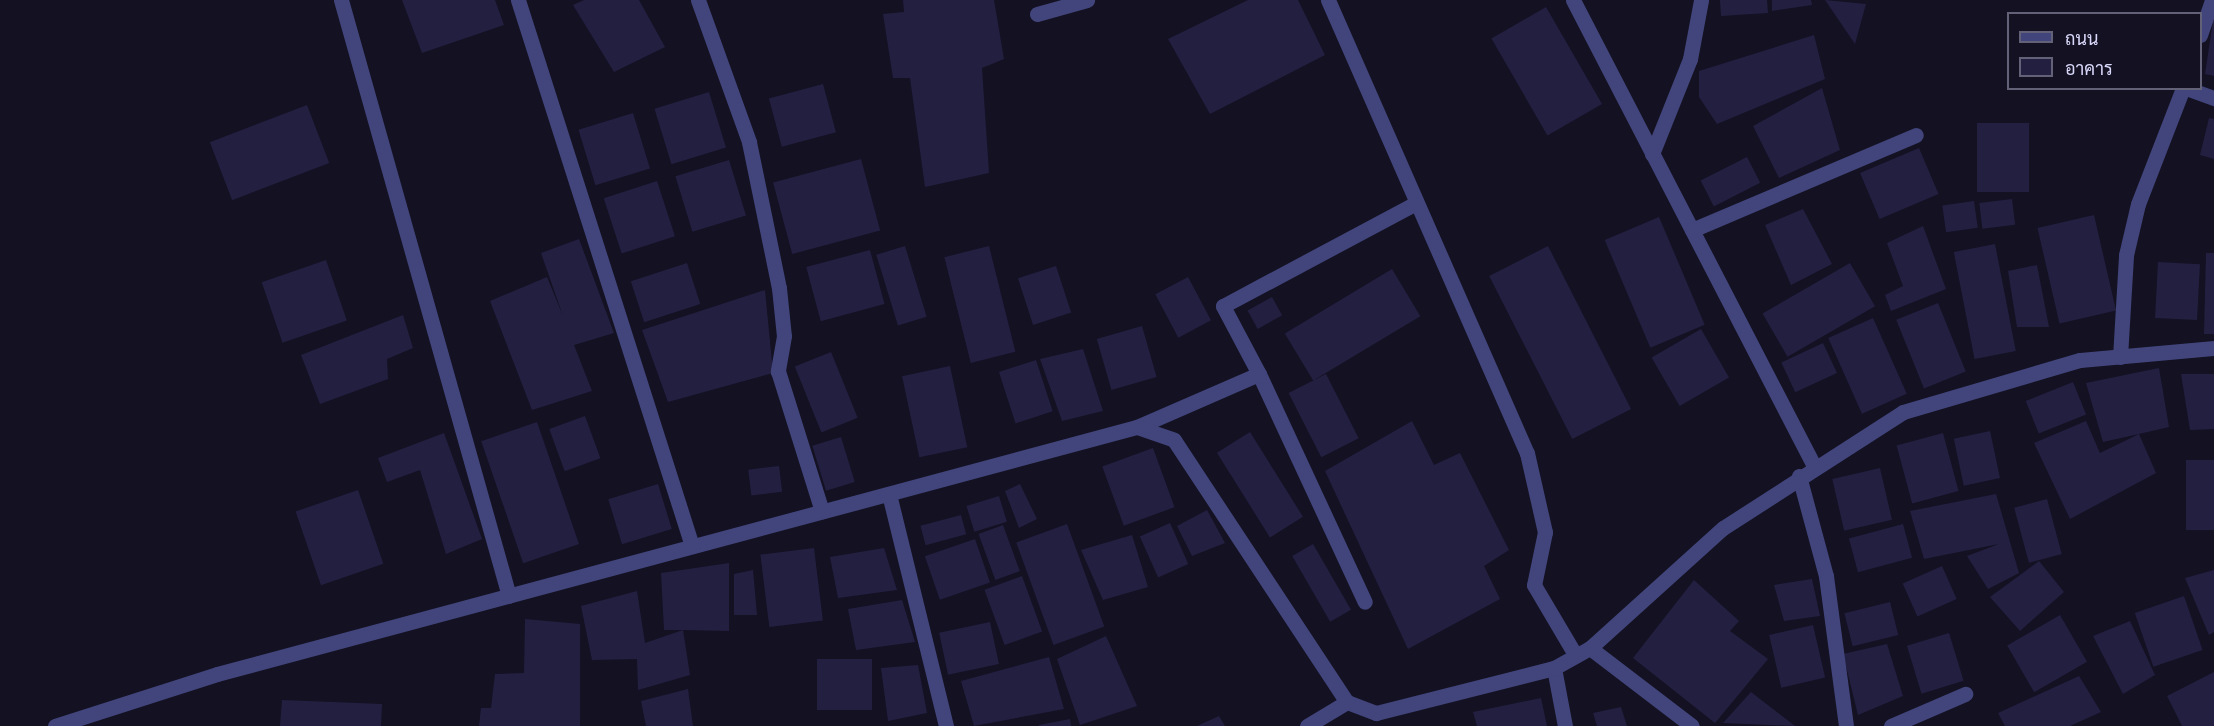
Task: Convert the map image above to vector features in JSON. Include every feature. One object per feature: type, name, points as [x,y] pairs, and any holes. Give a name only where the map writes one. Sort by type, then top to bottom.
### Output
[{"type":"street","points":[[341,0],[508,596]]},
{"type":"street","points":[[518,0],[692,546]]},
{"type":"street","points":[[698,0],[749,142],[778,288],[784,336],[778,371],[822,511]]},
{"type":"street","points":[[1037,14],[1087,0]]},
{"type":"street","points":[[1328,0],[1414,204],[1527,453],[1545,531],[1534,585],[1576,656]]},
{"type":"street","points":[[1573,0],[1814,466]]},
{"type":"street","points":[[1652,154],[1690,58],[1701,0]]},
{"type":"street","points":[[2202,29],[2212,0]]},
{"type":"street","points":[[2120,357],[2126,255],[2138,204],[2184,90]]},
{"type":"street","points":[[2191,90],[2214,98]]},
{"type":"street","points":[[1692,230],[1916,135]]},
{"type":"street","points":[[1365,602],[1259,374],[1223,306],[1414,204]]},
{"type":"street","points":[[1137,427],[1174,440],[1347,702],[1376,713],[1554,668],[1576,656],[1590,648],[1724,528],[1814,466],[1903,412],[2080,360],[2214,348]]},
{"type":"street","points":[[55,726],[217,674],[1137,427],[1259,374]]},
{"type":"street","points":[[1799,476],[1826,576],[1846,726]]},
{"type":"street","points":[[889,494],[946,726]]},
{"type":"street","points":[[1590,648],[1692,726]]},
{"type":"street","points":[[1554,668],[1565,726]]},
{"type":"street","points":[[1891,726],[1965,694]]},
{"type":"street","points":[[1307,726],[1347,702]]},
{"type":"building","points":[[402,0],[495,0],[504,25],[422,53]]},
{"type":"building","points":[[584,0],[639,0],[665,47],[614,72],[573,5]]},
{"type":"building","points":[[903,0],[994,0],[1004,59],[982,68],[989,173],[925,187],[910,78],[893,78],[883,14],[904,12]]},
{"type":"building","points":[[1248,0],[1298,0],[1325,55],[1210,114],[1168,39]]},
{"type":"building","points":[[1720,0],[1767,0],[1768,13],[1721,16]]},
{"type":"building","points":[[1772,0],[1811,0],[1812,5],[1772,11]]},
{"type":"building","points":[[1825,0],[1866,4],[1855,44]]},
{"type":"building","points":[[1546,7],[1602,104],[1547,135],[1491,38]]},
{"type":"building","points":[[2214,21],[2214,76],[2205,74]]},
{"type":"building","points":[[1814,35],[1825,79],[1717,124],[1699,97],[1699,71]]},
{"type":"building","points":[[823,84],[836,132],[782,147],[769,98]]},
{"type":"building","points":[[1822,88],[1840,150],[1779,178],[1753,126]]},
{"type":"building","points":[[709,92],[726,147],[671,164],[654,109]]},
{"type":"building","points":[[307,105],[329,163],[232,200],[210,142]]},
{"type":"building","points":[[633,113],[650,168],[595,185],[578,130]]},
{"type":"building","points":[[2209,118],[2214,119],[2214,159],[2200,155]]},
{"type":"building","points":[[1977,123],[2029,123],[2029,192],[1977,192]]},
{"type":"building","points":[[1919,148],[1939,194],[1880,219],[1860,173]]},
{"type":"building","points":[[1747,157],[1760,183],[1714,206],[1701,181]]},
{"type":"building","points":[[861,159],[880,230],[792,254],[773,183]]},
{"type":"building","points":[[729,160],[746,215],[692,232],[675,176]]},
{"type":"building","points":[[657,181],[675,236],[622,253],[604,198]]},
{"type":"building","points":[[2012,199],[2015,225],[1982,229],[1979,203]]},
{"type":"building","points":[[1974,201],[1978,228],[1946,232],[1942,205]]},
{"type":"building","points":[[1803,209],[1832,264],[1791,285],[1765,225]]},
{"type":"building","points":[[2094,215],[2116,310],[2060,324],[2037,228]]},
{"type":"building","points":[[1659,217],[1705,325],[1650,348],[1605,240]]},
{"type":"building","points":[[1923,226],[1946,289],[1891,311],[1885,295],[1903,286],[1887,243]]},
{"type":"building","points":[[579,239],[614,333],[574,345],[592,391],[532,410],[490,301],[547,277],[563,316],[541,253]]},
{"type":"building","points":[[1995,244],[2016,351],[1975,359],[1954,252]]},
{"type":"building","points":[[905,246],[927,317],[898,326],[876,255]]},
{"type":"building","points":[[989,246],[1015,352],[971,363],[944,257]]},
{"type":"building","points":[[1548,246],[1631,409],[1572,439],[1489,276]]},
{"type":"building","points":[[870,250],[884,304],[821,321],[806,267]]},
{"type":"building","points":[[2206,253],[2214,253],[2214,334],[2204,334]]},
{"type":"building","points":[[326,260],[347,321],[283,343],[262,282]]},
{"type":"building","points":[[2158,262],[2200,264],[2197,320],[2155,318]]},
{"type":"building","points":[[687,263],[700,304],[644,322],[631,281]]},
{"type":"building","points":[[1850,263],[1875,306],[1788,357],[1763,314]]},
{"type":"building","points":[[2037,265],[2049,327],[2017,327],[2008,271]]},
{"type":"building","points":[[1056,266],[1071,313],[1033,325],[1018,278]]},
{"type":"building","points":[[1392,269],[1420,316],[1313,381],[1285,333]]},
{"type":"building","points":[[1188,277],[1211,320],[1178,338],[1155,294]]},
{"type":"building","points":[[765,290],[773,373],[668,402],[642,330]]},
{"type":"building","points":[[1272,297],[1282,315],[1258,329],[1248,311]]},
{"type":"building","points":[[1938,303],[1966,372],[1924,388],[1896,320]]},
{"type":"building","points":[[403,315],[413,348],[387,359],[388,379],[320,404],[301,355]]},
{"type":"building","points":[[1873,318],[1907,394],[1862,414],[1828,338]]},
{"type":"building","points":[[1142,326],[1157,377],[1111,390],[1097,339]]},
{"type":"building","points":[[1701,329],[1729,377],[1680,406],[1652,358]]},
{"type":"building","points":[[1823,343],[1837,373],[1795,392],[1781,362]]},
{"type":"building","points":[[1083,349],[1103,411],[1062,421],[1040,359]]},
{"type":"building","points":[[831,352],[858,418],[821,432],[795,367]]},
{"type":"building","points":[[1036,360],[1053,411],[1016,423],[999,372]]},
{"type":"building","points":[[950,366],[967,447],[919,457],[902,376]]},
{"type":"building","points":[[2159,368],[2169,427],[2103,442],[2086,383]]},
{"type":"building","points":[[1326,374],[1359,438],[1321,457],[1289,393]]},
{"type":"building","points":[[2181,374],[2214,374],[2214,429],[2190,430]]},
{"type":"building","points":[[2073,382],[2086,414],[2039,434],[2026,401]]},
{"type":"building","points":[[585,416],[600,458],[565,471],[549,429]]},
{"type":"building","points":[[1412,421],[1434,465],[1460,453],[1509,550],[1484,566],[1500,599],[1408,649],[1325,471]]},
{"type":"building","points":[[2086,421],[2100,453],[2139,434],[2156,473],[2070,519],[2034,443]]},
{"type":"building","points":[[537,422],[579,544],[523,563],[481,441]]},
{"type":"building","points":[[1990,431],[2000,478],[1964,486],[1954,439]]},
{"type":"building","points":[[1250,432],[1303,517],[1270,537],[1217,453]]},
{"type":"building","points":[[444,433],[482,539],[446,554],[420,470],[387,482],[378,458]]},
{"type":"building","points":[[1943,433],[1959,491],[1912,503],[1897,445]]},
{"type":"building","points":[[841,437],[855,482],[826,491],[812,446]]},
{"type":"building","points":[[1153,448],[1175,507],[1124,526],[1102,466]]},
{"type":"building","points":[[2186,460],[2214,460],[2214,530],[2186,530]]},
{"type":"building","points":[[779,466],[782,492],[751,496],[748,470]]},
{"type":"building","points":[[1880,468],[1892,520],[1844,531],[1832,479]]},
{"type":"building","points":[[658,484],[672,529],[622,544],[608,499]]},
{"type":"building","points":[[1020,484],[1037,519],[1019,528],[1005,491]]},
{"type":"building","points":[[358,490],[383,564],[321,585],[296,511]]},
{"type":"building","points":[[1996,494],[2019,573],[1988,589],[1967,556],[1999,544],[1924,559],[1910,511]]},
{"type":"building","points":[[999,496],[1007,522],[974,532],[966,506]]},
{"type":"building","points":[[2047,499],[2062,554],[2029,563],[2014,508]]},
{"type":"building","points":[[1207,510],[1225,543],[1192,556],[1177,526]]},
{"type":"building","points":[[961,515],[966,534],[926,545],[920,526]]},
{"type":"building","points":[[1170,523],[1188,564],[1158,578],[1140,536]]},
{"type":"building","points":[[1067,524],[1104,626],[1054,645],[1016,542]]},
{"type":"building","points":[[1903,524],[1912,558],[1858,572],[1849,538]]},
{"type":"building","points":[[1003,525],[1020,571],[995,580],[979,534]]},
{"type":"building","points":[[1132,535],[1148,587],[1103,600],[1081,550]]},
{"type":"building","points":[[975,539],[990,582],[940,600],[925,556]]},
{"type":"building","points":[[1313,544],[1351,610],[1330,622],[1292,556]]},
{"type":"building","points":[[814,548],[823,620],[769,627],[760,555]]},
{"type":"building","points":[[884,548],[897,590],[838,598],[830,557]]},
{"type":"building","points":[[2039,561],[2064,592],[2020,631],[1990,597]]},
{"type":"building","points":[[729,563],[729,631],[664,630],[661,573]]},
{"type":"building","points":[[1942,566],[1957,599],[1917,616],[1903,583]]},
{"type":"building","points":[[753,570],[757,615],[734,615],[734,574]]},
{"type":"building","points":[[2214,570],[2214,632],[2209,635],[2185,578]]},
{"type":"building","points":[[1022,576],[1042,631],[1005,645],[984,590]]},
{"type":"building","points":[[1812,579],[1820,616],[1784,621],[1774,585]]},
{"type":"building","points":[[1694,580],[1739,621],[1730,631],[1768,659],[1715,723],[1633,658]]},
{"type":"building","points":[[637,591],[645,643],[683,630],[690,675],[638,690],[637,659],[592,660],[581,606]]},
{"type":"building","points":[[2184,596],[2203,650],[2153,667],[2135,613]]},
{"type":"building","points":[[902,600],[915,642],[856,650],[848,609]]},
{"type":"building","points":[[1890,602],[1898,635],[1853,646],[1844,613]]},
{"type":"building","points":[[2060,615],[2087,662],[2034,692],[2007,646]]},
{"type":"building","points":[[525,619],[580,624],[580,726],[479,726],[481,708],[491,708],[495,674],[524,673]]},
{"type":"building","points":[[2130,621],[2155,675],[2123,694],[2093,636]]},
{"type":"building","points":[[990,622],[999,664],[948,675],[939,633]]},
{"type":"building","points":[[1813,625],[1825,678],[1781,688],[1769,635]]},
{"type":"building","points":[[1949,633],[1964,681],[1922,694],[1907,646]]},
{"type":"building","points":[[1106,636],[1137,706],[1080,725],[1057,659]]},
{"type":"building","points":[[1887,644],[1903,696],[1858,715],[1843,654]]},
{"type":"building","points":[[1049,657],[1064,709],[974,726],[961,681]]},
{"type":"building","points":[[817,659],[872,659],[872,710],[817,710]]},
{"type":"building","points":[[918,665],[927,713],[888,721],[881,668]]},
{"type":"building","points":[[2214,672],[2214,726],[2182,726],[2167,696]]},
{"type":"building","points":[[2079,676],[2101,712],[2070,726],[2005,726],[1998,713]]},
{"type":"building","points":[[688,689],[693,726],[646,726],[641,701]]},
{"type":"building","points":[[1751,692],[1795,726],[1723,723]]},
{"type":"building","points":[[1541,698],[1547,726],[1477,726],[1473,712]]},
{"type":"building","points":[[282,700],[382,704],[381,726],[280,726]]},
{"type":"building","points":[[1621,707],[1627,726],[1597,726],[1593,713]]},
{"type":"building","points":[[1219,716],[1225,726],[1197,726]]},
{"type":"building","points":[[1070,719],[1071,726],[1039,726],[1039,725]]}]
